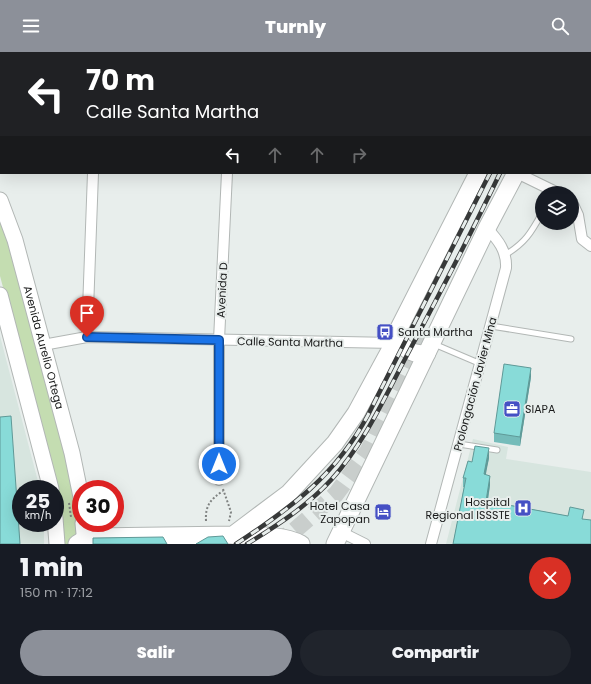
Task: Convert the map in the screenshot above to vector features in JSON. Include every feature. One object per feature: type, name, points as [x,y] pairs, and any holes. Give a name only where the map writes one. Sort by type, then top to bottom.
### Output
[{"type":"main road","points":[[229,535],[289,493],[336,443],[356,412],[395,338],[477,174]]},
{"type":"main road","points":[[413,316],[483,174]]},
{"type":"main road","points":[[430,325],[507,174]]},
{"type":"main road","points":[[338,538],[487,228],[516,174]]},
{"type":"main road","name":"Avenida Aurelio Ortega","points":[[0,200],[15,240],[72,452],[77,480]]},
{"type":"main road","points":[[0,295],[49,480]]},
{"type":"main road","points":[[395,338],[406,349],[417,354],[429,348]]},
{"type":"main road","points":[[57,532],[58,544]]},
{"type":"main road","points":[[82,538],[229,535],[273,537],[291,540],[301,544]]},
{"type":"street","points":[[87,337],[93,174]]},
{"type":"street","name":"Avenida D","points":[[219,480],[219,340],[227,174]]},
{"type":"street","points":[[519,174],[544,186]]},
{"type":"street","points":[[579,221],[582,239],[591,246]]},
{"type":"street","name":"Prolongación Javier Mina","points":[[431,544],[506,268],[505,255],[497,238],[487,228]]},
{"type":"street","name":"Calle Santa Martha","points":[[43,345],[87,337],[219,340],[395,338]]},
{"type":"street","points":[[338,538],[365,544]]},
{"type":"lane","points":[[505,255],[519,247],[526,240],[535,225]]},
{"type":"lane","points":[[491,326],[571,339]]},
{"type":"lane","points":[[429,348],[481,364]]},
{"type":"lane","points":[[459,444],[497,450]]},
{"type":"path","points":[[219,480],[232,512],[229,535]]},
{"type":"path","points":[[206,536],[205,514],[211,499],[223,491]]},
{"type":"shaded area","points":[[0,336],[38,480],[12,480],[12,532],[44,532],[44,544],[0,544]]},
{"type":"shaded area","name":"Hospital Regional ISSSTE","points":[[473,439],[508,447],[506,459],[591,472],[591,544],[446,544]]},
{"type":"green space","points":[[0,208],[74,475],[75,480],[72,480],[72,532],[83,532],[69,544],[65,544],[63,532],[64,480],[55,480],[0,276]]},
{"type":"building","name":"SIAPA","points":[[504,364],[531,368],[520,437],[494,433]]},
{"type":"building","points":[[11,416],[16,480],[12,480],[12,532],[19,532],[20,544],[0,544],[0,417]]},
{"type":"building","points":[[475,446],[489,448],[484,474],[490,476],[486,501],[568,516],[570,507],[584,510],[582,519],[591,520],[591,544],[453,544],[466,478],[463,478],[468,461],[472,462]]},
{"type":"building","points":[[223,536],[228,544],[196,544],[208,537]]},
{"type":"building","points":[[163,537],[167,544],[93,544],[93,538]]},
{"type":"tunnel","points":[[274,544],[294,531],[336,494],[368,451],[430,325]]},
{"type":"railway","points":[[236,544],[275,517],[311,488],[327,473],[342,455],[368,415],[489,174]]},
{"type":"railway","points":[[247,544],[302,507],[331,480],[353,452],[380,407],[454,266],[500,174]]},
{"type":"place","name":"Santa Martha","points":[[385,332]]},
{"type":"place","name":"SIAPA","points":[[512,409]]},
{"type":"place","name":"Hospital Regional ISSSTE","points":[[523,508]]},
{"type":"place","name":"Hotel Casa Zapopan","points":[[383,512]]},
{"type":"route","points":[[87,337],[219,340],[219,464]]}]
